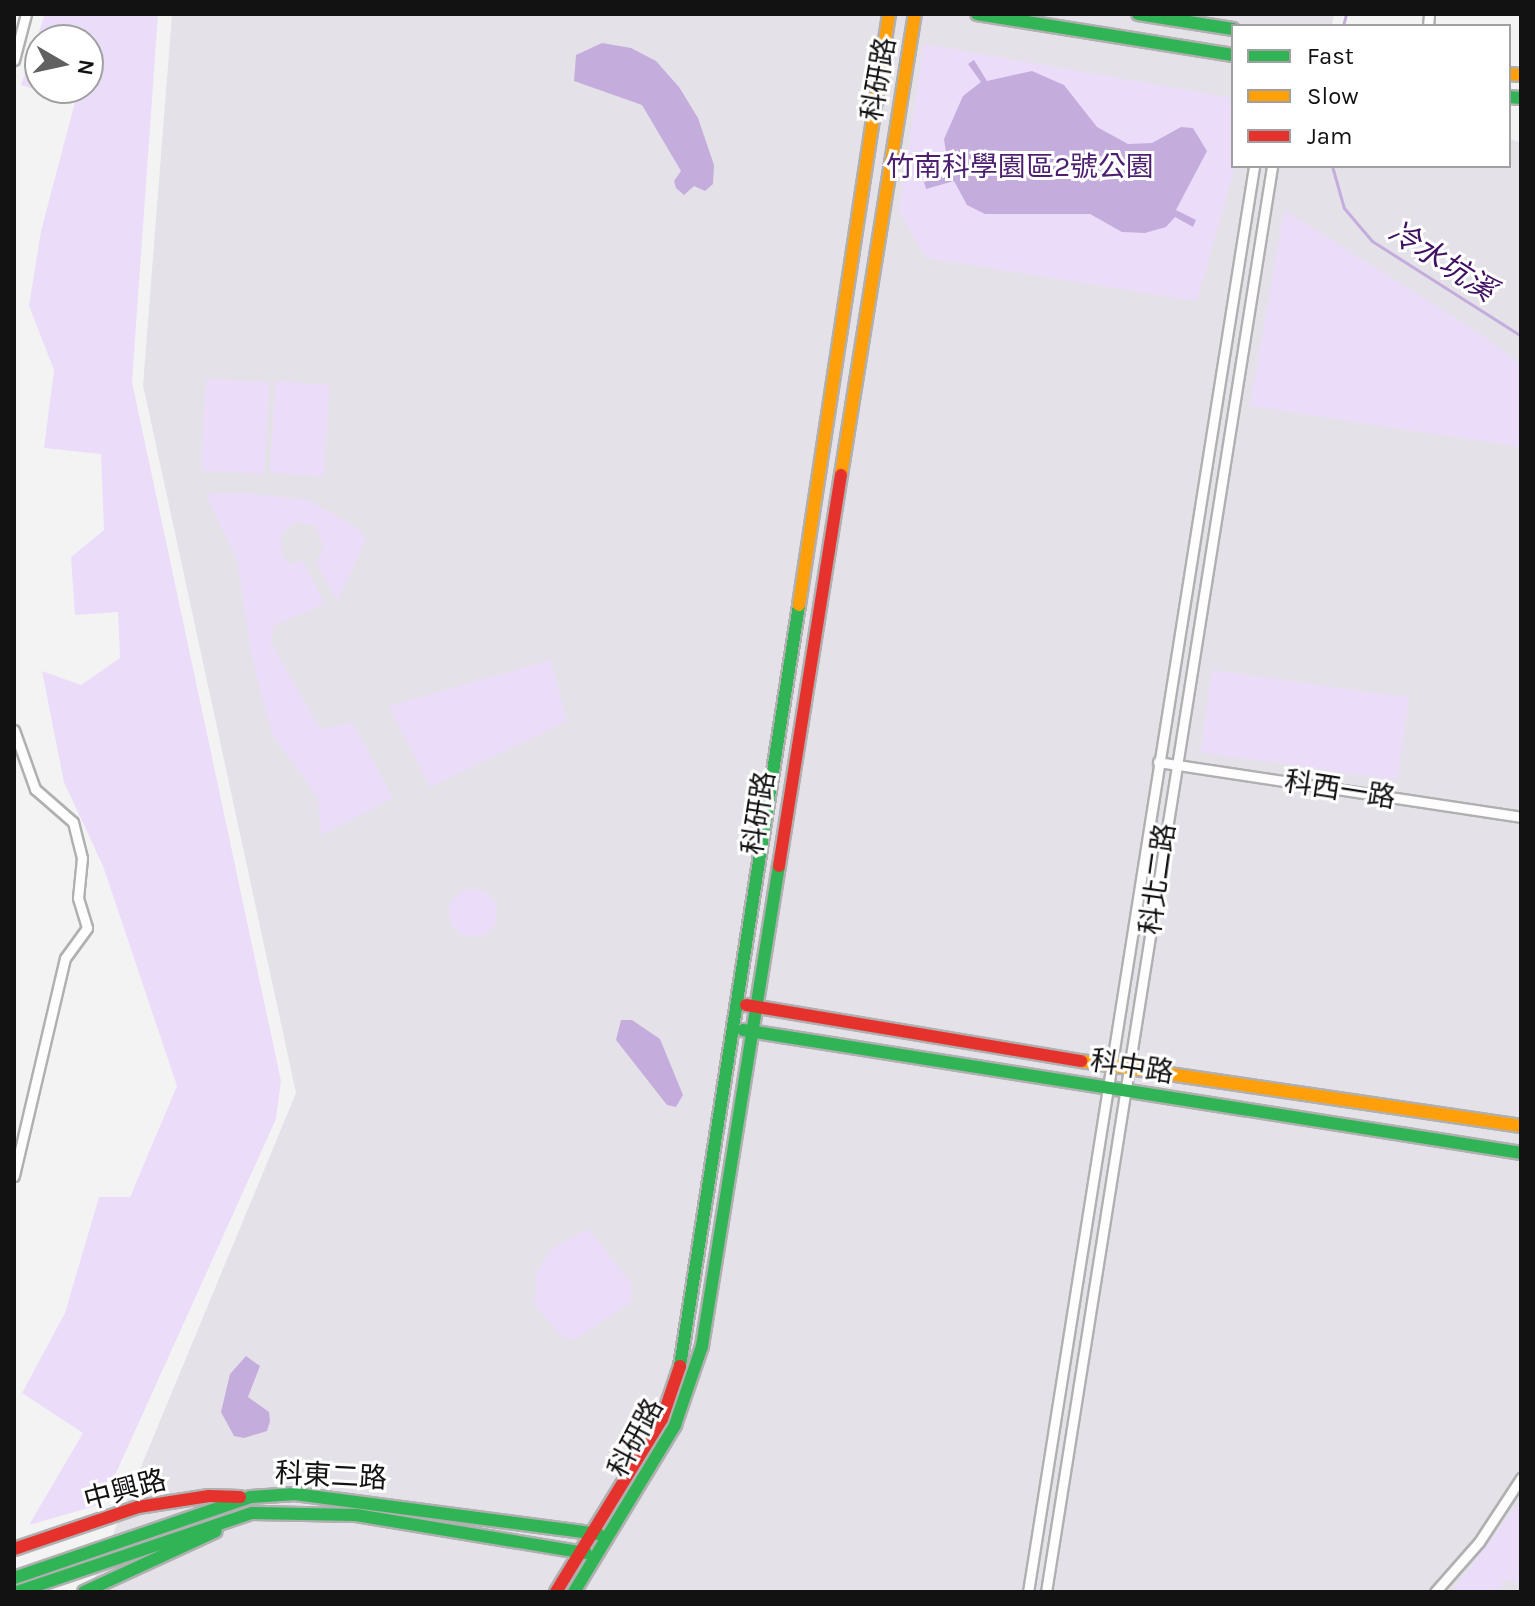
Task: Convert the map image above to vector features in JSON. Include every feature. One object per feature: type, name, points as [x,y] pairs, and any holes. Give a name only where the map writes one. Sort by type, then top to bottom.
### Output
[{"type":"street","points":[[14,60],[26,14],[19,14]]},
{"type":"street","name":"科研路","points":[[746,1005],[889,14]]},
{"type":"street","name":"科研路","points":[[556,1592],[662,1419],[687,1344],[915,14]]},
{"type":"street","points":[[977,14],[1231,55]]},
{"type":"street","points":[[1138,14],[1231,29]]},
{"type":"street","name":"科北二路","points":[[1028,1592],[1254,168]]},
{"type":"street","name":"科北二路","points":[[1046,1592],[1272,168]]},
{"type":"street","points":[[14,730],[35,789],[73,822],[82,858],[78,898],[87,928],[65,958],[14,1176]]},
{"type":"street","name":"科西一路","points":[[1158,762],[1521,817]]},
{"type":"street","name":"科中路","points":[[746,1005],[1130,1069],[1521,1126]]},
{"type":"street","name":"科研路","points":[[574,1592],[675,1425],[702,1346],[742,1030]]},
{"type":"street","name":"科中路","points":[[742,1030],[1521,1153]]},
{"type":"street","points":[[1435,1592],[1479,1542],[1521,1478]]},
{"type":"street","name":"科東二路","points":[[18,1576],[251,1497],[295,1494],[436,1509],[609,1536]]},
{"type":"street","name":"中興路","points":[[14,1549],[138,1507],[209,1496],[251,1497]]},
{"type":"street","points":[[356,1515],[358,1499]]},
{"type":"street","points":[[434,1528],[436,1509]]},
{"type":"street","points":[[84,1592],[252,1513]]},
{"type":"street","name":"科東二路","points":[[22,1590],[252,1513],[356,1515],[597,1555]]},
{"type":"shaded area","points":[[172,14],[1334,14],[1332,24],[1231,24],[1231,168],[1511,168],[1511,139],[1521,143],[1521,1591],[89,1592],[296,1093],[143,385]]},
{"type":"shaded area","points":[[602,43],[631,48],[656,61],[679,87],[698,118],[714,165],[713,184],[705,191],[694,186],[684,195],[676,188],[674,181],[681,171],[642,105],[574,81],[576,55]]},
{"type":"shaded area","points":[[974,60],[987,81],[1032,71],[1064,85],[1097,127],[1128,144],[1152,143],[1181,127],[1193,128],[1207,151],[1176,210],[1196,220],[1193,227],[1175,217],[1166,227],[1145,233],[1122,232],[1090,214],[985,214],[967,205],[954,181],[926,189],[924,182],[949,173],[944,139],[963,96],[981,82],[968,64]]},
{"type":"shaded area","points":[[621,1020],[632,1020],[660,1039],[683,1095],[676,1107],[667,1105],[616,1040]]},
{"type":"shaded area","points":[[246,1356],[260,1366],[248,1397],[269,1412],[270,1421],[267,1431],[244,1438],[234,1436],[221,1412],[230,1374]]},
{"type":"green space","points":[[45,14],[158,14],[132,382],[281,1081],[276,1119],[102,1504],[29,1525],[83,1433],[22,1393],[65,1313],[99,1197],[130,1197],[177,1086],[103,866],[64,782],[42,671],[81,685],[120,658],[118,612],[75,615],[71,557],[104,530],[101,454],[44,448],[54,370],[29,306],[41,231],[74,104],[104,104],[104,24],[42,24]]},
{"type":"green space","name":"竹南科學園區2號公園","points":[[924,44],[1231,98],[1231,168],[1234,168],[1197,301],[927,258],[899,211]]},
{"type":"green space","points":[[1284,210],[1482,335],[1521,365],[1521,447],[1250,406]]},
{"type":"green space","points":[[206,379],[269,382],[264,474],[201,471]]},
{"type":"green space","points":[[276,381],[330,385],[323,477],[270,473]]},
{"type":"green space","points":[[246,493],[308,500],[360,530],[366,540],[337,601],[317,563],[324,545],[315,525],[295,522],[281,534],[282,555],[289,564],[303,561],[325,604],[274,625],[271,643],[320,729],[353,723],[393,798],[321,835],[318,798],[272,734],[252,658],[237,560],[206,494]]},
{"type":"green space","points":[[551,660],[567,721],[430,787],[389,706]]},
{"type":"green space","points":[[1212,670],[1409,698],[1398,780],[1200,752]]},
{"type":"green space","points":[[473,889],[490,896],[497,913],[490,930],[473,937],[456,930],[449,913],[456,896]]},
{"type":"green space","points":[[589,1229],[632,1285],[630,1303],[576,1339],[562,1337],[535,1305],[536,1272],[553,1248]]},
{"type":"green space","points":[[1521,1500],[1521,1583],[1503,1580],[1500,1592],[1451,1592]]},
{"type":"waterway","name":"冷水坑溪","points":[[1344,24],[1346,14]]},
{"type":"waterway","name":"冷水坑溪","points":[[1333,168],[1344,208],[1372,241],[1521,336]]},
{"type":"traffic: fast","points":[[977,14],[1231,55]]},
{"type":"traffic: fast","points":[[1138,14],[1231,29]]},
{"type":"traffic: fast","points":[[1511,97],[1521,98]]},
{"type":"traffic: fast","points":[[680,1366],[799,605]]},
{"type":"traffic: fast","points":[[574,1592],[675,1425],[702,1346],[779,866]]},
{"type":"traffic: fast","points":[[743,1030],[1521,1153]]},
{"type":"traffic: fast","points":[[14,1578],[251,1497],[295,1494],[598,1534]]},
{"type":"traffic: fast","points":[[17,1592],[252,1513],[356,1515],[586,1553]]},
{"type":"traffic: fast","points":[[84,1592],[216,1531]]},
{"type":"traffic: slow","points":[[799,605],[889,14]]},
{"type":"traffic: slow","points":[[841,475],[915,14]]},
{"type":"traffic: slow","points":[[1511,74],[1521,75]]},
{"type":"traffic: slow","points":[[1081,1061],[1521,1126]]},
{"type":"traffic: jam","points":[[779,866],[841,475]]},
{"type":"traffic: jam","points":[[746,1005],[1081,1061]]},
{"type":"traffic: jam","points":[[556,1592],[662,1419],[680,1366]]},
{"type":"traffic: jam","points":[[14,1549],[138,1507],[209,1496],[240,1497]]}]
